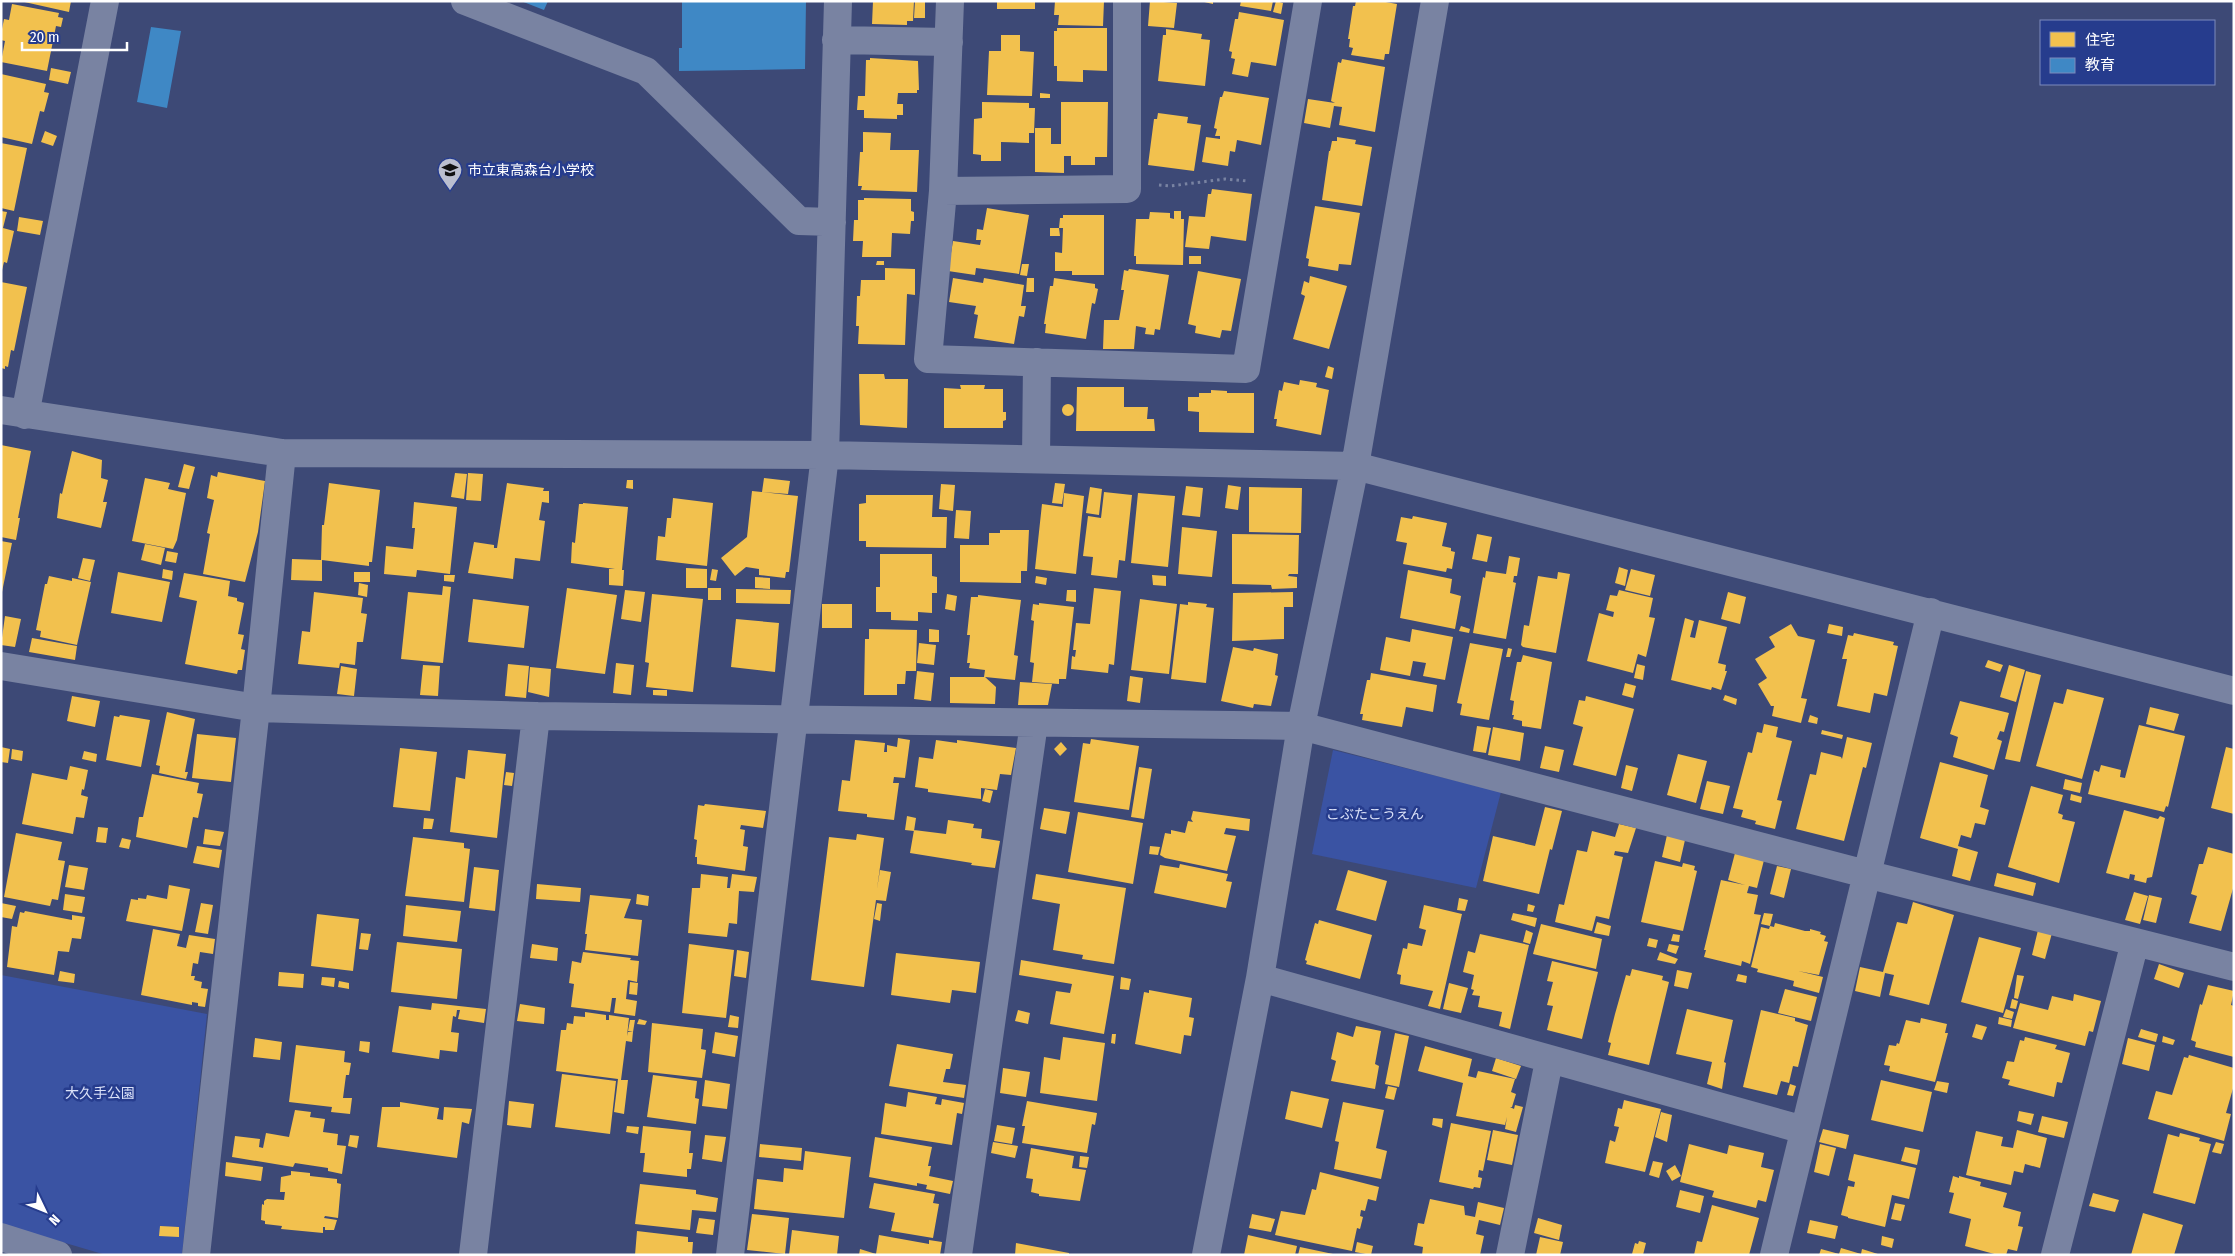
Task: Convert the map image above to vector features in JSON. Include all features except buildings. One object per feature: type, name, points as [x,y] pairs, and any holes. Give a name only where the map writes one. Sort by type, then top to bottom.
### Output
[{"type":"street","points":[[105,1],[13,412],[282,453],[825,455],[1354,466],[1931,612],[2234,692]]},
{"type":"street","points":[[465,1],[646,71],[799,221],[832,222]]},
{"type":"street","points":[[730,1255],[792,718],[825,455],[838,1]]},
{"type":"street","points":[[950,1],[943,191],[928,359],[1246,369],[1308,1]]},
{"type":"street","points":[[943,191],[1127,189],[1127,1]]},
{"type":"street","points":[[1206,1255],[1260,978],[1302,726],[1354,466],[1435,1]]},
{"type":"street","points":[[836,40],[949,42]]},
{"type":"street","points":[[1036,459],[1037,362]]},
{"type":"street","points":[[196,1255],[282,453]]},
{"type":"street","points":[[1774,1255],[1931,612]]},
{"type":"street","points":[[1,666],[256,708],[536,716],[1302,726],[1866,874],[2234,967]]},
{"type":"street","points":[[473,1255],[536,716]]},
{"type":"street","points":[[958,1255],[1034,724]]},
{"type":"street","points":[[2055,1255],[2135,942]]},
{"type":"street","points":[[1260,978],[1549,1061],[1804,1130]]},
{"type":"street","points":[[1510,1255],[1549,1061]]},
{"type":"street","points":[[1,1238],[58,1255]]},
{"type":"path","points":[[1127,181],[1170,186],[1225,179],[1277,184]]},
{"type":"green space","name":"こぶたこうえん","points":[[1333,750],[1501,792],[1476,888],[1312,854]]},
{"type":"green space","name":"大久手公園","points":[[1,975],[207,1014],[182,1255],[106,1255],[1,1224]]},
{"type":"place","name":"市立東高森台小学校","points":[[450,191]]}]
